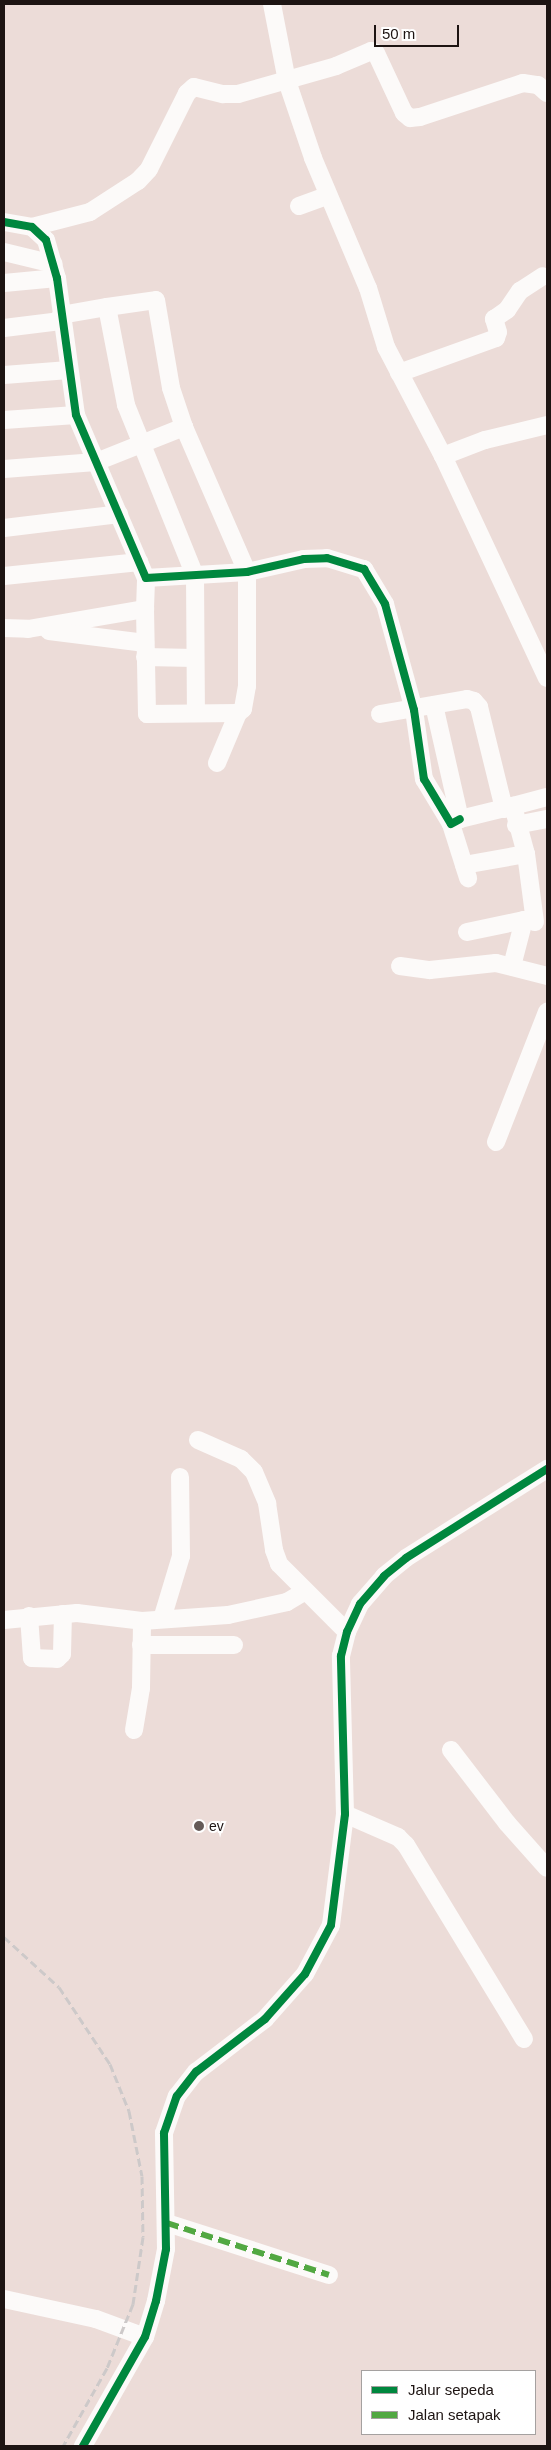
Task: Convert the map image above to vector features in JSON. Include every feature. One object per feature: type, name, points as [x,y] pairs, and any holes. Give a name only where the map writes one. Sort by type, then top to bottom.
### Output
[{"type":"street","points":[[272,4],[287,80],[327,196],[368,288],[386,348],[443,456],[547,678]]},
{"type":"street","points":[[4,222],[32,227],[90,212],[138,181],[149,169],[186,93],[194,87],[223,94],[238,94],[336,66],[371,51],[376,53],[404,113],[410,118],[420,118],[523,83],[538,85],[547,93]]},
{"type":"street","points":[[299,206],[327,196]]},
{"type":"street","points":[[32,227],[46,240],[56,271],[61,318],[76,415],[146,578],[145,650],[147,714],[238,713]]},
{"type":"street","points":[[4,252],[56,271]]},
{"type":"street","points":[[4,283],[56,271]]},
{"type":"street","points":[[399,373],[496,338],[498,332],[494,318],[508,310],[520,291],[543,276]]},
{"type":"street","points":[[4,328],[61,318],[107,307],[156,300],[171,388],[184,427],[247,572],[246,701],[238,713],[217,763]]},
{"type":"street","points":[[107,307],[126,405],[195,576],[196,712]]},
{"type":"street","points":[[4,375],[69,370]]},
{"type":"street","points":[[4,420],[76,415]]},
{"type":"street","points":[[443,456],[485,440],[547,425]]},
{"type":"street","points":[[4,469],[96,462],[184,427]]},
{"type":"street","points":[[4,528],[119,514]]},
{"type":"street","points":[[146,578],[247,572],[304,559],[327,558],[364,569],[385,604],[414,710],[424,779],[456,821]]},
{"type":"street","points":[[4,576],[139,562]]},
{"type":"street","points":[[28,629],[146,609]]},
{"type":"street","points":[[4,628],[28,629],[195,658]]},
{"type":"street","points":[[380,714],[414,710],[467,699],[479,707],[508,807],[526,854],[535,922]]},
{"type":"street","points":[[434,705],[466,872],[526,854]]},
{"type":"street","points":[[456,821],[547,797]]},
{"type":"street","points":[[516,825],[547,819]]},
{"type":"street","points":[[467,932],[524,920],[512,966]]},
{"type":"street","points":[[400,966],[430,970],[496,963],[547,976]]},
{"type":"street","points":[[496,1142],[547,1012]]},
{"type":"street","points":[[198,1440],[241,1459],[254,1472],[268,1503],[276,1559],[305,1591],[347,1632]]},
{"type":"street","points":[[84,2446],[163,2304],[163,2270],[167,2223],[164,2133],[177,2096],[196,2072],[265,2019],[305,1974],[327,1938],[335,1910],[345,1814],[341,1656],[347,1632],[368,1594],[406,1558],[547,1469]]},
{"type":"street","points":[[162,1619],[181,1556],[180,1477]]},
{"type":"street","points":[[4,1620],[63,1614],[142,1620],[228,1614],[288,1602],[305,1591]]},
{"type":"street","points":[[29,1616],[32,1658],[57,1659],[62,1654],[63,1614]]},
{"type":"street","points":[[134,1730],[141,1688],[142,1620]]},
{"type":"street","points":[[141,1645],[234,1645]]},
{"type":"street","points":[[451,1750],[507,1823],[547,1868]]},
{"type":"street","points":[[345,1814],[398,1837],[406,1845],[524,2038]]},
{"type":"street","points":[[167,2223],[329,2275]]},
{"type":"street","points":[[4,2299],[96,2319],[145,2338]]},
{"type":"railway","points":[[4,1937],[59,1987],[110,2064],[129,2111],[142,2176],[143,2237],[133,2304],[107,2368],[63,2446]]},
{"type":"marked path","points":[[167,2223],[329,2275]]},
{"type":"cycle path","points":[[4,222],[32,227],[46,240],[57,278],[76,415],[146,578],[247,572],[304,559],[327,558],[364,569],[385,604],[414,710],[424,779],[451,824],[460,819]]},
{"type":"cycle path","points":[[83,2446],[145,2337],[156,2301],[166,2249],[164,2133],[177,2096],[196,2072],[265,2019],[305,1974],[331,1925],[345,1814],[341,1656],[347,1632],[360,1604],[384,1576],[406,1558],[547,1469]]},
{"type":"place","name":"ev","points":[[199,1826]]}]
